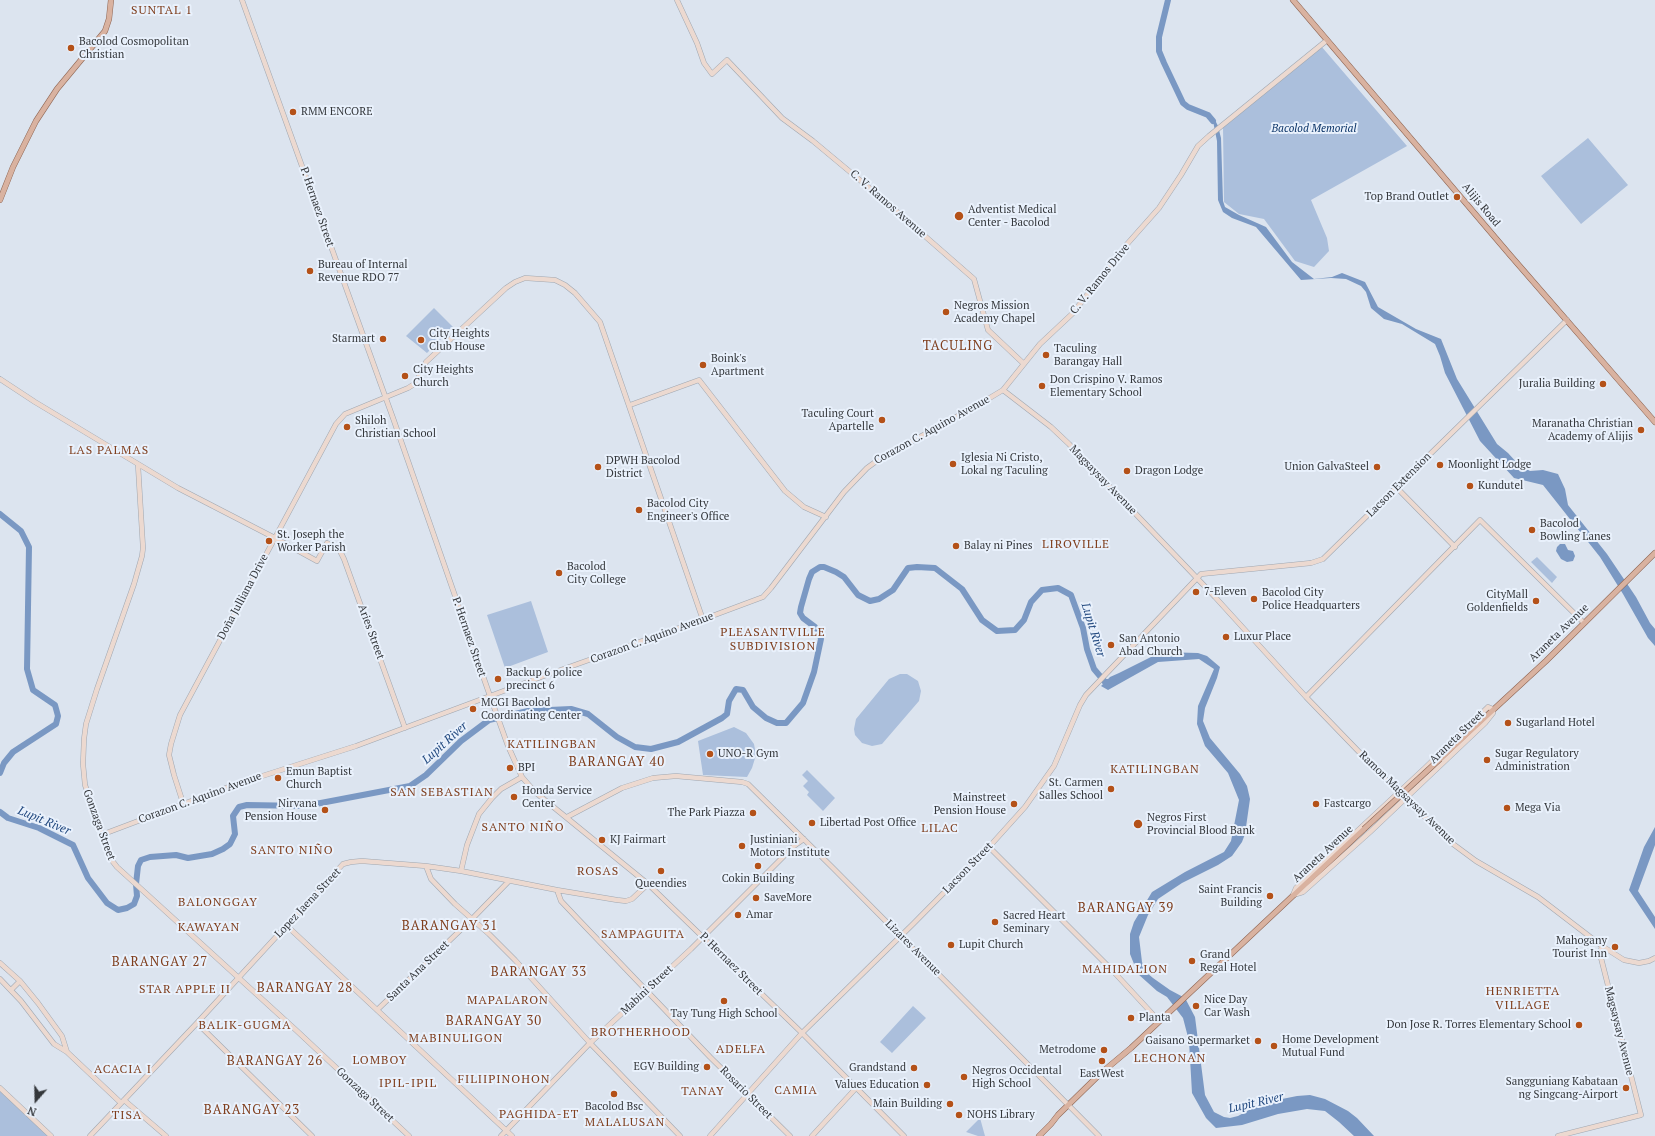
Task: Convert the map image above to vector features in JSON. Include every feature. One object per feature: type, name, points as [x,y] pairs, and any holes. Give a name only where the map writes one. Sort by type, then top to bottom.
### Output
[{"type":"main road","points":[[0,200],[12,167],[36,121],[57,89],[100,39],[105,31],[109,19],[111,0]]},
{"type":"main road","name":"Alijis Road","points":[[1293,0],[1604,365],[1655,422]]},
{"type":"main road","name":"Araneta Avenue","points":[[1038,1136],[1068,1104],[1173,1008],[1493,708],[1546,661],[1655,553]]},
{"type":"street","name":"P. Hernaez Street","points":[[242,0],[386,398],[496,713],[522,777],[535,792],[648,884],[857,1087],[904,1136]]},
{"type":"street","name":"C. V. Ramos Avenue","points":[[677,0],[704,62],[712,74],[727,60],[782,118],[868,186],[974,279],[988,330],[1024,364]]},
{"type":"street","name":"C. V. Ramos Drive","points":[[1003,390],[1040,344],[1072,314],[1128,243],[1159,208],[1198,146],[1326,40]]},
{"type":"street","name":"Doña Julliana Drive","points":[[183,803],[169,755],[180,715],[336,424],[345,414],[386,398],[416,383],[426,362],[506,288],[525,278],[555,280],[565,285],[575,293],[602,326],[703,620]]},
{"type":"street","name":"Lacson Extension","points":[[1197,578],[1205,572],[1319,561],[1328,555],[1567,320]]},
{"type":"street","points":[[0,379],[138,465],[178,488],[275,538]]},
{"type":"street","points":[[630,405],[699,380],[785,491],[804,507],[826,517]]},
{"type":"street","name":"Corazon C. Aquino Avenue","points":[[101,834],[251,779],[282,771],[405,728],[757,600],[766,594],[851,483],[867,468],[878,460],[1003,390]]},
{"type":"street","name":"Magsaysay Avenue","points":[[1003,390],[1064,439],[1197,578]]},
{"type":"street","name":"Gonzaga Street","points":[[138,465],[143,548],[142,556],[134,584],[97,689],[86,724],[84,739],[83,764],[85,785],[111,861],[409,1136]]},
{"type":"street","points":[[1397,488],[1455,547]]},
{"type":"street","points":[[1306,697],[1480,520],[1584,623]]},
{"type":"street","name":"Aries Street","points":[[275,538],[317,561],[327,543],[340,551],[405,728]]},
{"type":"street","name":"Lacson Street","points":[[710,1136],[802,1033],[989,847],[1025,807],[1054,766],[1083,700],[1096,684],[1197,578]]},
{"type":"street","name":"Ramon Magsaysay Avenue","points":[[1197,578],[1306,697],[1399,792],[1460,850],[1538,897],[1602,946],[1624,960],[1632,963],[1649,961],[1655,958]]},
{"type":"street","name":"Araneta Street","points":[[1487,708],[1493,708],[1493,713],[1485,723],[1405,797],[1370,832],[1303,892],[1293,895],[1296,888],[1487,708]]},
{"type":"street","name":"Lizares Avenue","points":[[567,817],[622,788],[652,778],[676,776],[745,783],[804,839],[1100,1136]]},
{"type":"street","points":[[461,871],[466,845],[479,814],[501,789],[522,777]]},
{"type":"street","name":"Mabini Street","points":[[794,846],[798,834]]},
{"type":"street","name":"Mabini Street","points":[[501,1136],[590,1043],[704,937],[794,846],[804,839]]},
{"type":"street","points":[[989,847],[1112,970],[1159,1021]]},
{"type":"street","name":"Lopez Jaena Street","points":[[90,1136],[239,978],[343,864],[362,861],[426,866],[461,871],[557,890],[626,900],[632,899],[648,884]]},
{"type":"street","points":[[426,866],[431,879],[537,982],[590,1043],[680,1136]]},
{"type":"street","name":"Santa Ana Street","points":[[377,1010],[472,919],[509,881]]},
{"type":"street","name":"Rosario Street","points":[[557,890],[561,901],[646,990],[790,1136]]},
{"type":"street","points":[[286,925],[512,1136]]},
{"type":"street","name":"Magsaysay Avenue","points":[[1558,1136],[1641,1115],[1600,954],[1602,946]]},
{"type":"street","points":[[0,963],[20,982],[62,1036],[67,1052]]},
{"type":"street","points":[[0,979],[11,990],[54,1044],[67,1052],[166,1136]]},
{"type":"street","points":[[11,990],[20,982]]},
{"type":"street","points":[[197,1023],[312,1136]]},
{"type":"street","points":[[54,1044],[62,1036]]},
{"type":"street","points":[[812,1136],[857,1087]]},
{"type":"street","points":[[0,1088],[51,1136]]},
{"type":"green space","name":"Bacolod Memorial","points":[[1321,46],[1407,146],[1311,200],[1327,238],[1329,251],[1314,267],[1295,261],[1264,219],[1239,214],[1224,202],[1223,127]]},
{"type":"green space","points":[[1588,138],[1628,185],[1581,224],[1541,176]]},
{"type":"green space","points":[[434,308],[453,327],[427,353],[406,336]]},
{"type":"green space","points":[[1537,557],[1557,577],[1552,583],[1531,562]]},
{"type":"green space","points":[[531,601],[548,652],[505,668],[487,615]]},
{"type":"green space","points":[[900,674],[907,674],[918,681],[921,691],[919,701],[882,744],[872,746],[862,743],[855,735],[854,729],[856,719],[889,679]]},
{"type":"green space","points":[[734,727],[746,733],[754,744],[756,755],[752,768],[747,777],[703,775],[698,741]]},
{"type":"green space","points":[[807,770],[835,798],[823,811],[807,795],[809,792],[803,786],[808,781],[802,775]]},
{"type":"green space","points":[[913,1006],[926,1018],[892,1053],[880,1042]]},
{"type":"green space","points":[[0,1091],[49,1136],[0,1136]]},
{"type":"green space","points":[[980,1118],[985,1136],[978,1136],[966,1132]]},
{"type":"shaded area","points":[[1213,121],[1216,122],[1218,126],[1221,138],[1223,201],[1225,207],[1266,227],[1292,262],[1314,279],[1332,277],[1342,273],[1365,282],[1378,307],[1416,329],[1441,339],[1457,379],[1497,444],[1519,465],[1530,471],[1543,470],[1558,474],[1565,489],[1568,505],[1607,554],[1636,597],[1650,623],[1655,629],[1655,646],[1648,638],[1600,557],[1543,485],[1514,478],[1480,441],[1445,373],[1435,344],[1402,324],[1384,319],[1371,308],[1366,292],[1361,286],[1346,279],[1331,278],[1301,280],[1256,227],[1232,218],[1223,212],[1218,200],[1217,141]]},
{"type":"shaded area","points":[[1560,544],[1565,544],[1568,550],[1573,551],[1575,556],[1573,561],[1567,562],[1561,559],[1556,551]]},
{"type":"shaded area","points":[[1161,652],[1198,653],[1207,656],[1220,667],[1205,708],[1203,721],[1210,738],[1240,774],[1247,786],[1250,799],[1245,834],[1242,842],[1232,856],[1218,865],[1182,883],[1158,899],[1148,915],[1139,937],[1142,962],[1146,972],[1170,990],[1185,998],[1195,1017],[1205,1095],[1214,1112],[1230,1118],[1238,1116],[1262,1103],[1310,1095],[1325,1099],[1348,1111],[1374,1136],[1354,1136],[1325,1111],[1307,1109],[1278,1114],[1242,1125],[1216,1128],[1206,1118],[1192,1093],[1189,1041],[1183,1018],[1167,997],[1157,991],[1138,974],[1130,954],[1130,934],[1134,922],[1152,892],[1185,872],[1224,852],[1231,841],[1239,800],[1228,773],[1205,746],[1197,724],[1198,706],[1214,669],[1199,659],[1158,662],[1108,690],[1101,686],[1110,677]]},
{"type":"shaded area","points":[[1655,827],[1655,845],[1638,891],[1655,917],[1655,929],[1629,890],[1644,847]]},
{"type":"waterway","points":[[1168,0],[1159,37],[1159,51],[1183,103],[1188,107],[1208,115],[1213,121]]},
{"type":"waterway","name":"Lupit River","points":[[0,514],[21,531],[29,547],[27,669],[33,690],[55,705],[58,716],[56,724],[13,752],[4,763],[0,773]]},
{"type":"waterway","name":"Lupit River","points":[[0,812],[8,818],[39,828],[73,845],[88,878],[107,903],[118,910],[127,908],[134,904],[137,896],[136,884],[138,866],[141,860],[150,857],[176,855],[188,858],[212,854],[223,849],[230,844],[235,834],[233,816],[239,807],[247,805],[305,806],[410,786],[426,775],[461,741],[489,720],[528,711],[571,709],[588,714],[617,737],[635,747],[651,749],[678,742],[722,718],[727,714],[729,701],[736,689],[743,690],[753,707],[766,718],[777,723],[786,723],[803,703],[814,672],[821,639],[819,632],[815,627],[803,618],[800,613],[812,572],[820,567],[824,567],[844,577],[858,595],[870,601],[879,599],[893,590],[908,568],[935,568],[962,589],[982,620],[997,631],[1015,630],[1024,620],[1031,602],[1042,590],[1058,588],[1071,595],[1083,628],[1087,649],[1094,669],[1105,682],[1114,682]]},
{"type":"place","name":"Bacolod Cosmopolitan Christian","points":[[71,48]]},
{"type":"place","name":"RMM ENCORE","points":[[293,112]]},
{"type":"place","name":"Top Brand Outlet","points":[[1457,197]]},
{"type":"place","name":"Adventist Medical Center - Bacolod","points":[[959,216]]},
{"type":"place","name":"Bureau of Internal Revenue RDO 77","points":[[310,271]]},
{"type":"place","name":"Negros Mission Academy Chapel","points":[[946,312]]},
{"type":"place","name":"Starmart","points":[[383,339]]},
{"type":"place","name":"City Heights Club House","points":[[421,340]]},
{"type":"place","name":"Taculing Barangay Hall","points":[[1046,355]]},
{"type":"place","name":"Boink's Apartment","points":[[703,365]]},
{"type":"place","name":"City Heights Church","points":[[405,376]]},
{"type":"place","name":"Juralia Building","points":[[1603,384]]},
{"type":"place","name":"Don Crispino V. Ramos Elementary School","points":[[1042,386]]},
{"type":"place","name":"Taculing Court Apartelle","points":[[882,420]]},
{"type":"place","name":"Shiloh Christian School","points":[[347,427]]},
{"type":"place","name":"Maranatha Christian Academy of Alijis","points":[[1641,430]]},
{"type":"place","name":"Iglesia Ni Cristo, Lokal ng Taculing","points":[[953,464]]},
{"type":"place","name":"Moonlight Lodge","points":[[1440,465]]},
{"type":"place","name":"DPWH Bacolod District","points":[[598,467]]},
{"type":"place","name":"Union GalvaSteel","points":[[1377,467]]},
{"type":"place","name":"Dragon Lodge","points":[[1127,471]]},
{"type":"place","name":"Kundutel","points":[[1470,486]]},
{"type":"place","name":"Bacolod City Engineer's Office","points":[[639,510]]},
{"type":"place","name":"Bacolod Bowling Lanes","points":[[1532,530]]},
{"type":"place","name":"St. Joseph the Worker Parish","points":[[269,541]]},
{"type":"place","name":"Balay ni Pines","points":[[956,546]]},
{"type":"place","name":"Bacolod City College","points":[[559,573]]},
{"type":"place","name":"7-Eleven","points":[[1196,592]]},
{"type":"place","name":"Bacolod City Police Headquarters","points":[[1254,599]]},
{"type":"place","name":"CityMall Goldenfields","points":[[1536,601]]},
{"type":"place","name":"Luxur Place","points":[[1226,637]]},
{"type":"place","name":"San Antonio Abad Church","points":[[1111,645]]},
{"type":"place","name":"Backup 6 police precinct 6","points":[[498,679]]},
{"type":"place","name":"MCGI Bacolod Coordinating Center","points":[[473,709]]},
{"type":"place","name":"Sugarland Hotel","points":[[1508,723]]},
{"type":"place","name":"UNO-R Gym","points":[[710,754]]},
{"type":"place","name":"Sugar Regulatory Administration","points":[[1487,760]]},
{"type":"place","name":"BPI","points":[[510,768]]},
{"type":"place","name":"Emun Baptist Church","points":[[278,778]]},
{"type":"place","name":"St. Carmen Salles School","points":[[1111,789]]},
{"type":"place","name":"Honda Service Center","points":[[514,797]]},
{"type":"place","name":"Mainstreet Pension House","points":[[1014,804]]},
{"type":"place","name":"Fastcargo","points":[[1316,804]]},
{"type":"place","name":"Mega Via","points":[[1507,808]]},
{"type":"place","name":"Nirvana Pension House","points":[[325,810]]},
{"type":"place","name":"The Park Piazza","points":[[753,813]]},
{"type":"place","name":"Libertad Post Office","points":[[812,823]]},
{"type":"place","name":"Negros First Provincial Blood Bank","points":[[1138,824]]},
{"type":"place","name":"KJ Fairmart","points":[[602,840]]},
{"type":"place","name":"Justiniani Motors Institute","points":[[742,846]]},
{"type":"place","name":"Cokin Building","points":[[758,866]]},
{"type":"place","name":"Queendies","points":[[661,871]]},
{"type":"place","name":"Saint Francis Building","points":[[1270,896]]},
{"type":"place","name":"SaveMore","points":[[756,898]]},
{"type":"place","name":"Amar","points":[[738,915]]},
{"type":"place","name":"Sacred Heart Seminary","points":[[995,922]]},
{"type":"place","name":"Lupit Church","points":[[951,945]]},
{"type":"place","name":"Mahogany Tourist Inn","points":[[1615,947]]},
{"type":"place","name":"Grand Regal Hotel","points":[[1192,961]]},
{"type":"place","name":"Tay Tung High School","points":[[724,1001]]},
{"type":"place","name":"Nice Day Car Wash","points":[[1196,1006]]},
{"type":"place","name":"Planta","points":[[1131,1018]]},
{"type":"place","name":"Don Jose R. Torres Elementary School","points":[[1579,1025]]},
{"type":"place","name":"Gaisano Supermarket","points":[[1258,1041]]},
{"type":"place","name":"Home Development Mutual Fund","points":[[1274,1046]]},
{"type":"place","name":"Metrodome","points":[[1104,1050]]},
{"type":"place","name":"EastWest","points":[[1102,1061]]},
{"type":"place","name":"EGV Building","points":[[707,1067]]},
{"type":"place","name":"Grandstand","points":[[914,1068]]},
{"type":"place","name":"Negros Occidental High School","points":[[964,1077]]},
{"type":"place","name":"Values Education","points":[[927,1085]]},
{"type":"place","name":"Sangguniang Kabataan ng Singcang-Airport","points":[[1626,1088]]},
{"type":"place","name":"Bacolod Bsc","points":[[614,1094]]},
{"type":"place","name":"Main Building","points":[[950,1104]]},
{"type":"place","name":"NOHS Library","points":[[959,1115]]},
{"type":"district","name":"SUNTAL 1","points":[[162,11]]},
{"type":"district","name":"TACULING","points":[[958,346]]},
{"type":"district","name":"LAS PALMAS","points":[[109,451]]},
{"type":"district","name":"LIROVILLE","points":[[1076,545]]},
{"type":"district","name":"PLEASANTVILLE SUBDIVISION","points":[[773,640]]},
{"type":"district","name":"KATILINGBAN","points":[[552,745]]},
{"type":"district","name":"BARANGAY 40","points":[[617,762]]},
{"type":"district","name":"KATILINGBAN","points":[[1155,770]]},
{"type":"district","name":"SAN SEBASTIAN","points":[[442,793]]},
{"type":"district","name":"SANTO NIÑO","points":[[523,828]]},
{"type":"district","name":"LILAC","points":[[940,829]]},
{"type":"district","name":"SANTO NIÑO","points":[[292,851]]},
{"type":"district","name":"ROSAS","points":[[598,872]]},
{"type":"district","name":"BALONGGAY","points":[[218,903]]},
{"type":"district","name":"BARANGAY 39","points":[[1126,908]]},
{"type":"district","name":"BARANGAY 31","points":[[450,926]]},
{"type":"district","name":"KAWAYAN","points":[[209,928]]},
{"type":"district","name":"SAMPAGUITA","points":[[643,935]]},
{"type":"district","name":"BARANGAY 27","points":[[160,962]]},
{"type":"district","name":"MAHIDALION","points":[[1125,970]]},
{"type":"district","name":"BARANGAY 33","points":[[539,972]]},
{"type":"district","name":"BARANGAY 28","points":[[305,988]]},
{"type":"district","name":"STAR APPLE II","points":[[185,990]]},
{"type":"district","name":"HENRIETTA VILLAGE","points":[[1523,999]]},
{"type":"district","name":"MAPALARON","points":[[508,1001]]},
{"type":"district","name":"BARANGAY 30","points":[[494,1021]]},
{"type":"district","name":"BALIK-GUGMA","points":[[245,1026]]},
{"type":"district","name":"BROTHERHOOD","points":[[641,1033]]},
{"type":"district","name":"MABINULIGON","points":[[456,1039]]},
{"type":"district","name":"ADELFA","points":[[741,1050]]},
{"type":"district","name":"LECHONAN","points":[[1170,1059]]},
{"type":"district","name":"BARANGAY 26","points":[[275,1061]]},
{"type":"district","name":"LOMBOY","points":[[380,1061]]},
{"type":"district","name":"ACACIA I","points":[[123,1070]]},
{"type":"district","name":"FILIIPINOHON","points":[[504,1080]]},
{"type":"district","name":"IPIL-IPIL","points":[[408,1084]]},
{"type":"district","name":"CAMIA","points":[[796,1091]]},
{"type":"district","name":"TANAY","points":[[703,1092]]},
{"type":"district","name":"BARANGAY 23","points":[[252,1110]]},
{"type":"district","name":"PAGHIDA-ET","points":[[539,1115]]},
{"type":"district","name":"TISA","points":[[127,1116]]},
{"type":"district","name":"MALALUSAN","points":[[625,1123]]}]
